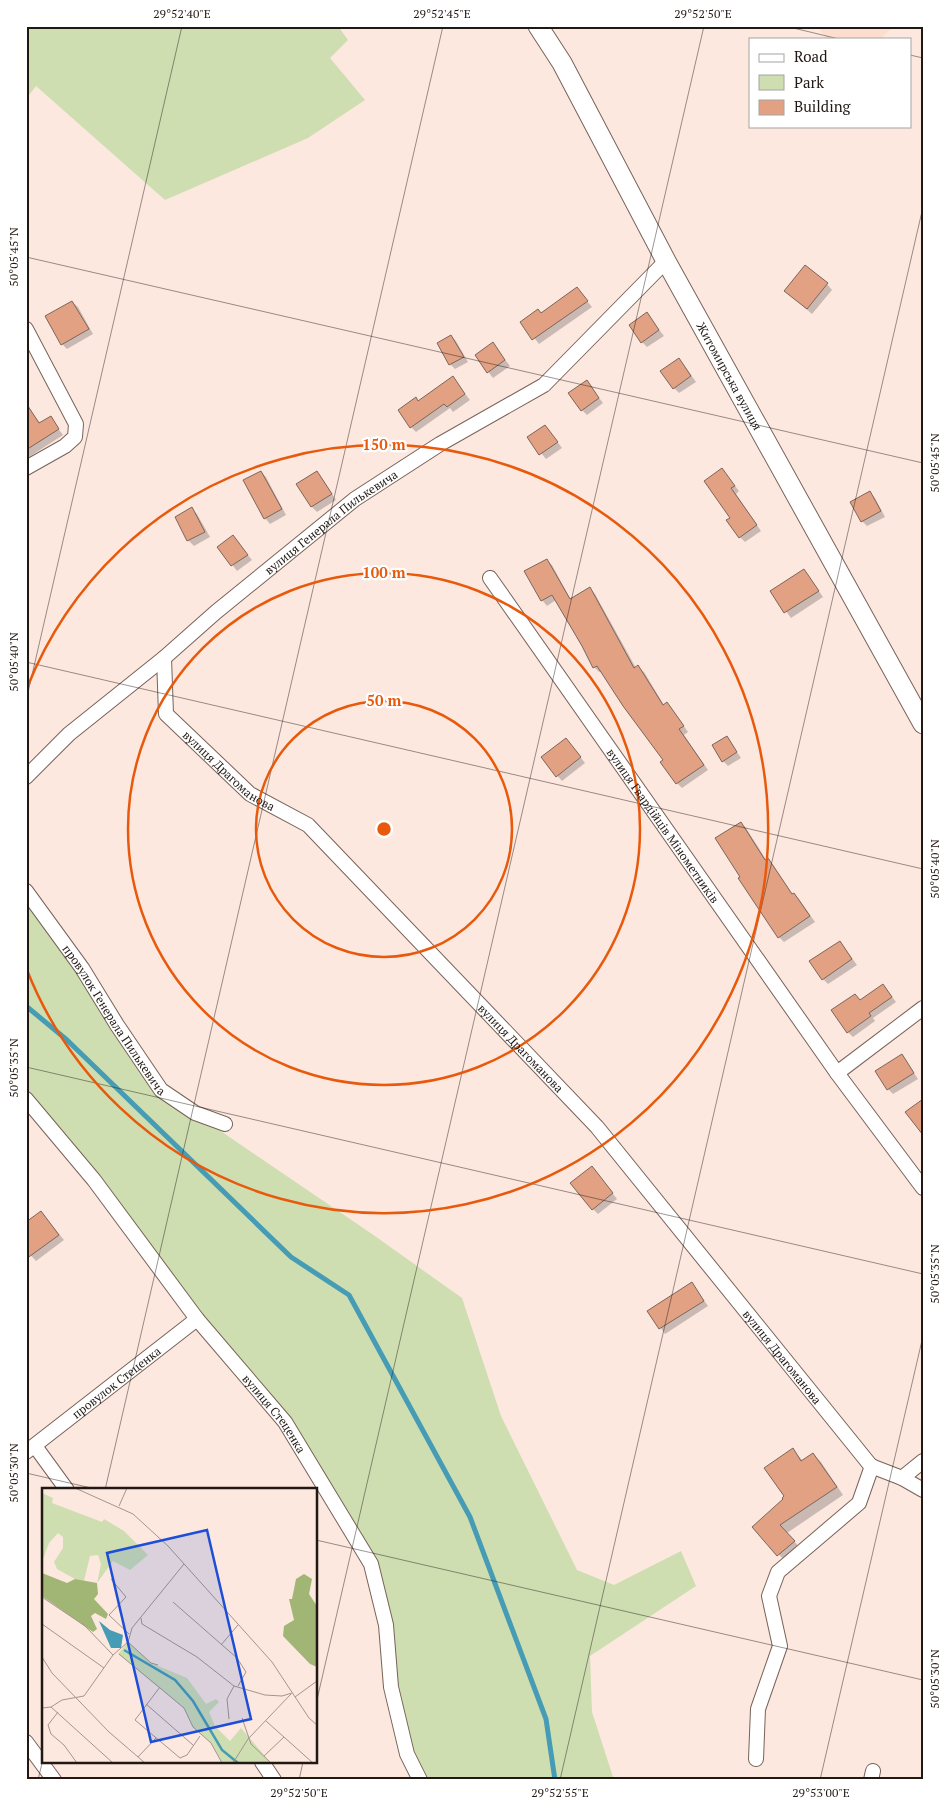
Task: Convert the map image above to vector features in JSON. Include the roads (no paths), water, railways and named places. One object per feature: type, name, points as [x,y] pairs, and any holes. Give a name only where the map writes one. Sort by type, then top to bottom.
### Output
[{"type":"main road","name":"Житомирська вулиця","points":[[538,26],[562,63],[666,261],[923,724]]},
{"type":"street","name":"вулиця Генерала Пилькевича","points":[[26,778],[69,734],[164,658],[216,612],[355,499],[440,444],[544,385],[666,261]]},
{"type":"street","points":[[26,329],[76,424],[75,437],[65,446],[26,468]]},
{"type":"street","name":"вулиця Гвардійців Мінометників","points":[[490,578],[837,1073],[923,1188]]},
{"type":"street","name":"вулиця Драгоманова","points":[[164,658],[166,714],[250,794],[308,825],[597,1128],[872,1466],[902,1478],[923,1490]]},
{"type":"street","name":"провулок Генерала Пилькевича","points":[[26,891],[82,968],[117,1026],[162,1090],[195,1113],[225,1124]]},
{"type":"street","points":[[837,1073],[923,1008]]},
{"type":"street","name":"вулиця Стеценка","points":[[26,1099],[94,1180],[197,1319],[285,1422],[371,1564],[386,1625],[394,1696],[407,1754],[420,1780]]},
{"type":"street","name":"провулок Стеценка","points":[[65,1488],[31,1449],[197,1319]]},
{"type":"street","points":[[902,1478],[923,1461]]},
{"type":"street","points":[[756,1759],[758,1709],[780,1646],[769,1596],[778,1572],[859,1503],[872,1466]]},
{"type":"street","points":[[26,1742],[51,1779]]},
{"type":"street","points":[[263,1764],[274,1780]]},
{"type":"waterway","points":[[26,1006],[67,1040],[291,1257],[349,1295],[470,1517],[546,1719],[555,1780]]}]
